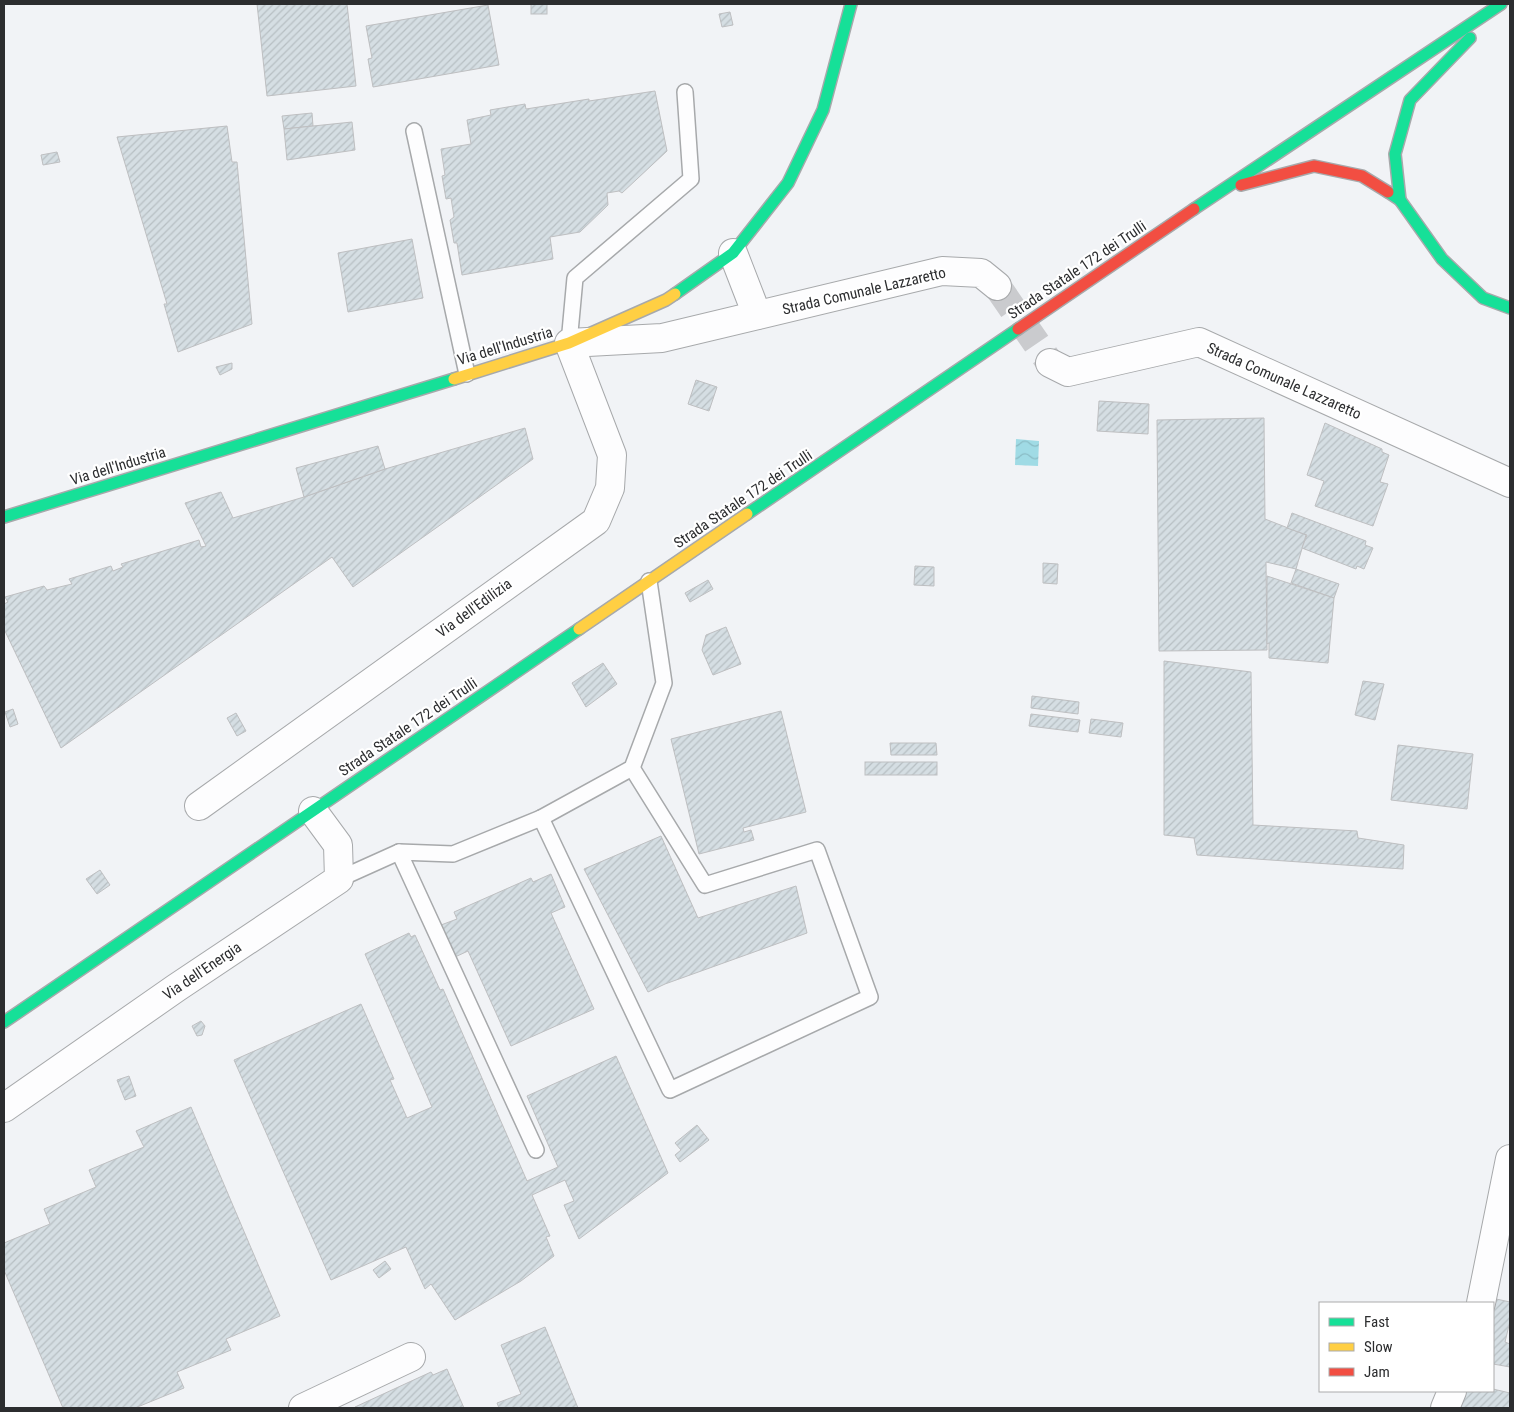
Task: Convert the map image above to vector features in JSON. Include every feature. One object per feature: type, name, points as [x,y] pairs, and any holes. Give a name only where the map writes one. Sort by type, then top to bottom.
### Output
[{"type":"main road","name":"Via dell'Industria","points":[[4,517],[569,343],[666,300],[733,253],[788,183],[823,110],[851,4]]},
{"type":"main road","name":"Strada Statale 172 dei Trulli","points":[[4,1022],[1220,191],[1502,4]]},
{"type":"main road","points":[[1400,200],[1395,154],[1410,100],[1502,4]]},
{"type":"main road","points":[[1338,112],[1414,48]]},
{"type":"main road","points":[[1220,191],[1314,166],[1362,176],[1400,200],[1442,259],[1483,298],[1510,308]]},
{"type":"street","points":[[733,253],[757,315]]},
{"type":"street","name":"Strada Comunale Lazzaretto","points":[[569,343],[662,338],[942,270],[981,273],[997,286]]},
{"type":"street","name":"Strada Comunale Lazzaretto","points":[[1050,364],[1068,372],[1199,342],[1510,483]]},
{"type":"street","name":"Via dell'Edilizia","points":[[198,806],[596,522],[610,488],[612,455],[569,343]]},
{"type":"street","points":[[313,811],[338,845],[339,880]]},
{"type":"street","name":"Via dell'Energia","points":[[4,1108],[176,988],[339,880]]},
{"type":"street","points":[[1482,1302],[1510,1159]]},
{"type":"street","points":[[303,1408],[411,1356]]},
{"type":"street","points":[[1445,1408],[1452,1392]]},
{"type":"lane","points":[[569,343],[575,278],[691,179],[685,92]]},
{"type":"lane","points":[[414,131],[467,374]]},
{"type":"lane","points":[[339,880],[399,852],[453,854],[541,818],[632,768],[664,683],[649,581]]},
{"type":"lane","points":[[541,818],[670,1090],[870,997],[817,850],[705,885],[632,768]]},
{"type":"lane","points":[[399,852],[536,1150]]},
{"type":"water","points":[[1016,439],[1039,441],[1038,466],[1015,465]]},
{"type":"building","points":[[257,4],[347,4],[356,86],[267,96]]},
{"type":"building","points":[[531,4],[547,4],[547,14],[531,14]]},
{"type":"building","points":[[488,5],[499,65],[373,87],[368,59],[372,58],[366,26]]},
{"type":"building","points":[[730,12],[733,25],[722,27],[719,14]]},
{"type":"building","points":[[655,91],[667,151],[622,193],[619,191],[607,193],[608,205],[580,232],[550,237],[553,259],[462,275],[457,243],[454,243],[450,220],[454,217],[451,198],[446,199],[442,176],[445,175],[441,149],[471,144],[467,120],[491,115],[490,110],[525,104],[526,109]]},
{"type":"building","points":[[312,113],[313,126],[284,129],[282,116]]},
{"type":"building","points":[[352,122],[355,150],[287,160],[284,129]]},
{"type":"building","points":[[227,126],[232,162],[237,162],[252,324],[178,352],[164,304],[167,304],[117,137]]},
{"type":"building","points":[[57,152],[60,162],[43,165],[41,155]]},
{"type":"building","points":[[412,239],[423,298],[348,312],[338,253]]},
{"type":"building","points":[[232,363],[232,369],[220,375],[216,367]]},
{"type":"building","points":[[696,380],[717,387],[709,411],[688,404]]},
{"type":"building","points":[[1099,401],[1149,404],[1148,434],[1097,431]]},
{"type":"building","points":[[1264,418],[1265,519],[1306,535],[1296,569],[1266,562],[1267,650],[1159,651],[1157,420]]},
{"type":"building","points":[[1325,423],[1382,449],[1382,452],[1389,455],[1380,482],[1388,484],[1373,526],[1315,506],[1324,481],[1307,475]]},
{"type":"building","points":[[525,428],[533,459],[353,587],[332,557],[61,748],[4,629],[4,604],[8,602],[5,597],[44,586],[47,590],[72,584],[69,579],[111,566],[113,571],[123,567],[121,564],[199,540],[201,547],[206,546],[185,503],[221,492],[233,518],[304,497],[385,469]]},
{"type":"building","points":[[378,446],[385,469],[304,497],[296,468]]},
{"type":"building","points":[[1292,513],[1366,541],[1365,545],[1373,548],[1364,569],[1357,566],[1356,569],[1302,548],[1307,535],[1287,528]]},
{"type":"building","points":[[1043,563],[1058,564],[1057,584],[1043,583]]},
{"type":"building","points":[[915,566],[934,567],[934,586],[914,585]]},
{"type":"building","points":[[1296,569],[1339,584],[1334,598],[1291,583]]},
{"type":"building","points":[[1267,576],[1334,598],[1328,663],[1269,658],[1269,643],[1267,644]]},
{"type":"building","points":[[708,580],[713,589],[690,602],[685,593]]},
{"type":"building","points":[[726,627],[741,664],[713,675],[702,650],[706,635]]},
{"type":"building","points":[[1164,661],[1251,672],[1253,825],[1357,831],[1358,838],[1404,845],[1403,869],[1197,855],[1194,838],[1164,835]]},
{"type":"building","points":[[603,663],[617,684],[586,707],[572,683]]},
{"type":"building","points":[[1363,681],[1384,684],[1375,720],[1355,715]]},
{"type":"building","points":[[1032,696],[1079,702],[1078,714],[1031,708]]},
{"type":"building","points":[[13,709],[18,724],[10,727],[5,712]]},
{"type":"building","points":[[781,711],[806,812],[743,828],[744,832],[751,830],[754,840],[699,854],[671,739]]},
{"type":"building","points":[[236,713],[246,731],[237,736],[227,718]]},
{"type":"building","points":[[1031,714],[1080,720],[1078,732],[1029,726]]},
{"type":"building","points":[[1091,719],[1123,723],[1121,737],[1089,733]]},
{"type":"building","points":[[890,743],[936,743],[937,755],[891,755]]},
{"type":"building","points":[[1398,745],[1473,754],[1467,809],[1391,800]]},
{"type":"building","points":[[865,762],[937,762],[937,775],[865,775]]},
{"type":"building","points":[[661,836],[698,918],[796,886],[807,933],[665,984],[648,992],[584,869]]},
{"type":"building","points":[[100,870],[110,885],[97,894],[86,879]]},
{"type":"building","points":[[551,874],[565,907],[551,913],[594,1009],[511,1046],[468,951],[455,957],[441,925],[457,919],[454,912],[531,878],[533,882]]},
{"type":"building","points":[[409,933],[411,937],[415,935],[440,990],[443,989],[527,1181],[558,1167],[527,1096],[616,1056],[668,1173],[579,1239],[564,1205],[574,1201],[565,1180],[532,1195],[550,1236],[546,1237],[554,1256],[521,1281],[455,1320],[431,1284],[425,1289],[406,1247],[331,1280],[234,1060],[361,1004],[394,1079],[390,1080],[407,1118],[432,1107],[365,954]]},
{"type":"building","points":[[201,1021],[205,1026],[202,1035],[197,1036],[192,1026]]},
{"type":"building","points":[[129,1076],[136,1096],[125,1100],[117,1080]]},
{"type":"building","points":[[191,1107],[280,1316],[226,1339],[231,1350],[177,1372],[184,1388],[135,1408],[63,1408],[4,1270],[4,1243],[50,1224],[44,1209],[96,1187],[89,1170],[144,1147],[136,1131]]},
{"type":"building","points":[[697,1125],[709,1140],[680,1162],[675,1155],[681,1150],[675,1143]]},
{"type":"building","points":[[385,1261],[391,1269],[379,1278],[373,1270]]},
{"type":"building","points":[[1487,1297],[1510,1302],[1510,1321],[1505,1342],[1510,1344],[1510,1367],[1494,1364],[1494,1302]]},
{"type":"building","points":[[545,1327],[578,1408],[499,1408],[497,1403],[521,1394],[501,1345]]},
{"type":"building","points":[[447,1369],[464,1408],[355,1408],[431,1372],[433,1375]]},
{"type":"building","points":[[1494,1389],[1510,1393],[1510,1408],[1450,1408],[1456,1392],[1494,1392]]},
{"type":"tunnel","points":[[997,286],[1050,363]]},
{"type":"traffic: fast","points":[[675,294],[733,253],[788,183],[823,110],[851,4]]},
{"type":"traffic: fast","points":[[1194,209],[1501,4]]},
{"type":"traffic: fast","points":[[1400,200],[1395,154],[1410,100],[1470,38]]},
{"type":"traffic: fast","points":[[1388,192],[1400,200],[1442,259],[1483,298],[1510,308]]},
{"type":"traffic: fast","points":[[747,514],[1018,329]]},
{"type":"traffic: fast","points":[[4,517],[454,379]]},
{"type":"traffic: fast","points":[[4,1022],[579,629]]},
{"type":"traffic: slow","points":[[454,379],[569,343],[666,300],[675,294]]},
{"type":"traffic: slow","points":[[579,629],[747,514]]},
{"type":"traffic: jam","points":[[1241,185],[1314,166],[1362,176],[1388,192]]},
{"type":"traffic: jam","points":[[1018,329],[1194,209]]}]
